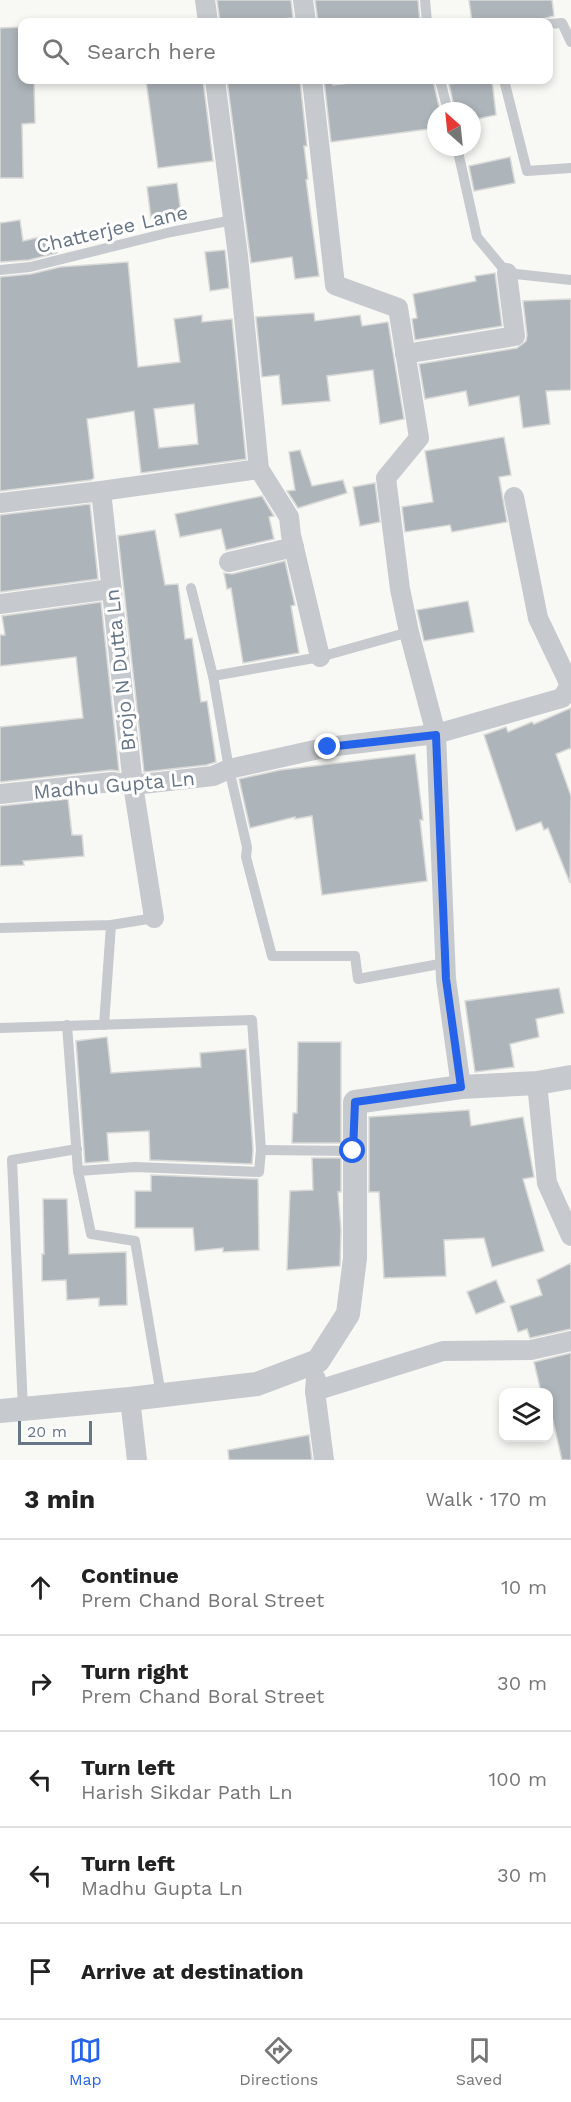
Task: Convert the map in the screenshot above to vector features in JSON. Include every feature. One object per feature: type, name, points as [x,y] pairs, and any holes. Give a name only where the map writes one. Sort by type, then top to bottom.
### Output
[{"type":"street","points":[[205,0],[207,18]]},
{"type":"street","points":[[303,0],[305,18]]},
{"type":"street","points":[[215,84],[238,256],[259,469],[289,517],[320,657]]},
{"type":"street","points":[[312,84],[335,285],[398,308],[418,438],[387,478],[400,589],[436,735],[445,963],[461,1087]]},
{"type":"street","points":[[405,354],[515,336],[507,273]]},
{"type":"street","points":[[0,503],[259,469]]},
{"type":"street","name":"Brojo N Dutta Ln","points":[[101,491],[133,785],[154,918]]},
{"type":"street","points":[[514,497],[538,618],[571,684]]},
{"type":"street","points":[[229,562],[294,547]]},
{"type":"street","points":[[0,604],[111,589]]},
{"type":"street","name":"Madhu Gupta Ln","points":[[0,794],[112,782],[133,785],[213,776],[229,769],[328,747],[436,735],[561,698],[571,684]]},
{"type":"street","points":[[324,1460],[315,1391],[318,1361],[348,1314],[355,1258],[353,1151],[355,1102],[461,1087],[537,1083],[571,1077]]},
{"type":"street","points":[[537,1083],[547,1183],[571,1236]]},
{"type":"street","points":[[315,1391],[442,1351],[531,1350],[571,1341]]},
{"type":"street","points":[[12,1410],[257,1384],[318,1361]]},
{"type":"street","points":[[130,1399],[137,1460]]},
{"type":"lane","points":[[425,0],[427,18]]},
{"type":"lane","points":[[553,23],[562,22],[571,42]]},
{"type":"lane","points":[[444,84],[447,102]]},
{"type":"lane","points":[[505,84],[527,171],[571,168]]},
{"type":"lane","points":[[459,156],[477,237],[507,273],[571,280]]},
{"type":"lane","name":"Chatterjee Lane","points":[[0,270],[30,267],[171,232],[232,220]]},
{"type":"lane","points":[[190,588],[213,676],[229,769],[247,847],[246,857],[272,956],[355,956],[358,979],[445,963]]},
{"type":"lane","points":[[213,676],[320,657],[409,632]]},
{"type":"lane","points":[[0,928],[111,925],[154,918]]},
{"type":"lane","points":[[104,1025],[111,925]]},
{"type":"lane","points":[[0,1028],[252,1020],[261,1150],[260,1172],[135,1167],[78,1171]]},
{"type":"lane","points":[[67,1025],[78,1171],[91,1234],[135,1241],[161,1395]]},
{"type":"lane","points":[[12,1410],[12,1160],[77,1149]]},
{"type":"lane","points":[[261,1150],[353,1151]]},
{"type":"building","points":[[217,0],[291,0],[293,18],[219,18]]},
{"type":"building","points":[[315,0],[418,0],[420,18],[317,18]]},
{"type":"building","points":[[469,0],[552,0],[554,16],[546,18],[471,18]]},
{"type":"building","points":[[18,27],[18,84],[34,84],[35,123],[22,124],[23,178],[0,178],[0,28]]},
{"type":"building","points":[[147,84],[203,84],[213,161],[158,168]]},
{"type":"building","points":[[228,84],[300,84],[307,146],[304,146],[308,179],[306,180],[319,276],[295,279],[292,257],[251,263]]},
{"type":"building","points":[[324,84],[434,84],[438,102],[427,102],[427,129],[331,142]]},
{"type":"building","points":[[449,84],[492,84],[496,115],[481,118],[481,102],[453,102]]},
{"type":"building","points":[[510,157],[515,183],[474,191],[469,166]]},
{"type":"building","points":[[177,183],[181,213],[151,218],[147,187]]},
{"type":"building","points":[[20,220],[23,241],[53,234],[57,253],[29,260],[0,262],[0,223]]},
{"type":"building","points":[[225,250],[229,288],[210,291],[205,252]]},
{"type":"building","points":[[128,262],[138,367],[180,362],[174,319],[202,315],[202,322],[232,319],[246,459],[141,473],[134,411],[87,419],[94,478],[91,480],[0,491],[0,277],[31,274],[60,267]],"holes":[[[194,404],[198,444],[159,448],[154,409]]]},
{"type":"building","points":[[495,273],[502,326],[415,340],[412,319],[417,318],[413,294],[476,281],[475,276]]},
{"type":"building","points":[[571,299],[571,390],[546,391],[550,424],[523,428],[519,396],[469,406],[466,391],[425,399],[419,364],[517,348],[526,341],[527,335],[523,301]]},
{"type":"building","points":[[314,313],[315,321],[360,315],[362,326],[388,322],[404,419],[380,424],[373,370],[327,376],[330,401],[282,405],[279,375],[262,377],[256,317]]},
{"type":"building","points":[[504,437],[511,475],[499,477],[507,522],[452,532],[450,525],[405,532],[402,507],[433,502],[425,451]]},
{"type":"building","points":[[300,450],[312,486],[343,480],[347,493],[298,508],[287,491],[295,490],[289,452]]},
{"type":"building","points":[[375,483],[380,522],[360,526],[353,487]]},
{"type":"building","points":[[262,496],[274,516],[269,517],[274,539],[226,550],[221,529],[180,537],[175,514]]},
{"type":"building","points":[[90,504],[98,579],[0,592],[0,515]]},
{"type":"building","points":[[155,530],[165,585],[178,584],[185,639],[192,638],[201,702],[207,701],[216,762],[144,772],[118,536]]},
{"type":"building","points":[[285,561],[295,605],[291,606],[299,653],[243,663],[231,588],[227,589],[224,573],[232,574]]},
{"type":"building","points":[[468,601],[474,632],[424,641],[417,610]]},
{"type":"building","points":[[101,602],[119,771],[0,782],[0,727],[83,718],[76,657],[0,666],[0,635],[5,635],[2,616]]},
{"type":"building","points":[[571,708],[571,748],[556,754],[571,796],[570,883],[548,828],[544,830],[541,822],[516,831],[484,735],[506,727],[508,732],[532,722],[534,724]]},
{"type":"building","points":[[415,754],[427,881],[322,895],[312,816],[295,819],[295,817],[250,828],[239,779],[280,770]]},
{"type":"building","points":[[68,799],[72,835],[82,835],[84,856],[23,861],[24,865],[0,866],[0,806]]},
{"type":"building","points":[[559,988],[564,1013],[536,1019],[539,1037],[510,1044],[514,1067],[475,1072],[465,1001]]},
{"type":"building","points":[[107,1037],[111,1073],[201,1067],[200,1053],[246,1049],[252,1164],[150,1160],[149,1131],[107,1133],[109,1161],[85,1163],[76,1041]]},
{"type":"building","points":[[298,1042],[341,1042],[341,1143],[292,1143],[293,1113],[297,1113]]},
{"type":"building","points":[[469,1110],[471,1126],[523,1117],[534,1177],[523,1179],[544,1251],[492,1267],[484,1238],[444,1240],[446,1276],[384,1278],[379,1192],[369,1192],[369,1117]]},
{"type":"building","points":[[312,1158],[341,1158],[341,1192],[338,1192],[341,1230],[340,1266],[287,1270],[290,1191],[313,1190]]},
{"type":"building","points":[[151,1175],[258,1179],[259,1250],[223,1252],[223,1248],[195,1251],[193,1228],[135,1228],[135,1191],[151,1191]]},
{"type":"building","points":[[43,1199],[67,1199],[69,1254],[126,1252],[127,1305],[99,1306],[99,1298],[67,1300],[66,1280],[42,1281]]},
{"type":"building","points":[[571,1263],[571,1329],[530,1338],[527,1329],[518,1332],[510,1306],[542,1295],[537,1280]]},
{"type":"building","points":[[496,1280],[505,1302],[476,1314],[467,1292]]},
{"type":"building","points":[[571,1353],[571,1460],[562,1460],[553,1421],[553,1388],[540,1388],[534,1362]]},
{"type":"building","points":[[309,1435],[312,1460],[229,1460],[228,1450]]},
{"type":"route","points":[[328,747],[436,735],[446,979],[461,1087],[355,1102],[353,1151]]}]
